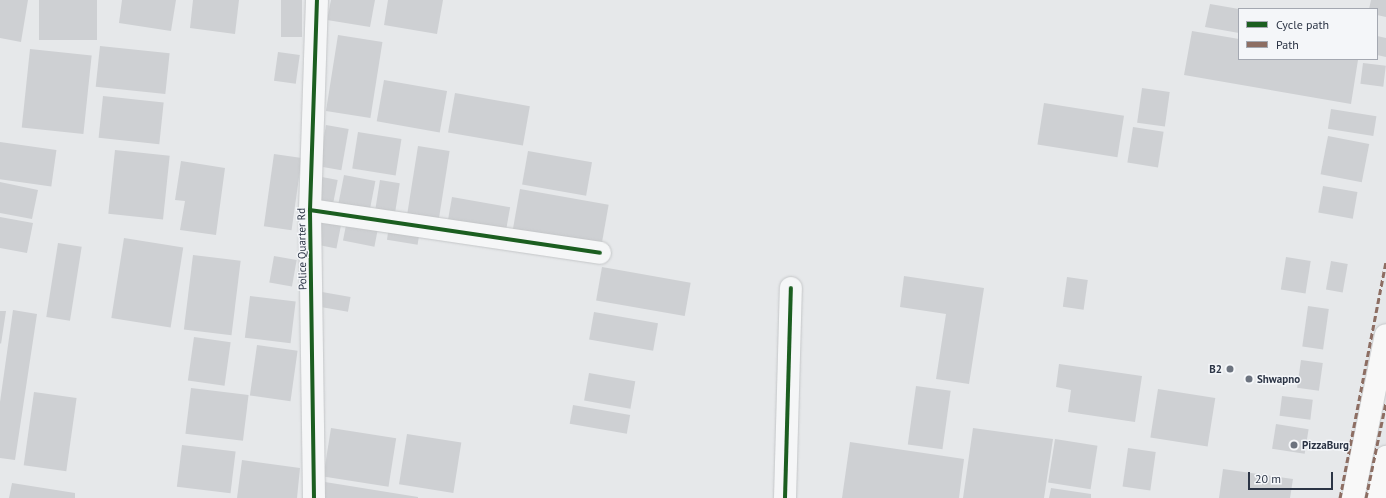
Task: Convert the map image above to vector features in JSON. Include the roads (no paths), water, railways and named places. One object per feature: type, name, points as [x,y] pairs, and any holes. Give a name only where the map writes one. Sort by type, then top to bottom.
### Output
[{"type":"main road","points":[[1353,498],[1386,335]]},
{"type":"main road","points":[[1378,498],[1386,457]]},
{"type":"street","name":"Police Quarter Rd","points":[[314,498],[310,210],[317,0]]},
{"type":"street","points":[[310,210],[600,253]]},
{"type":"street","points":[[785,498],[791,288]]},
{"type":"place","name":"B2","points":[[1230,369]]},
{"type":"place","name":"Shwapno","points":[[1249,379]]},
{"type":"place","name":"PizzaBurg","points":[[1294,445]]}]
